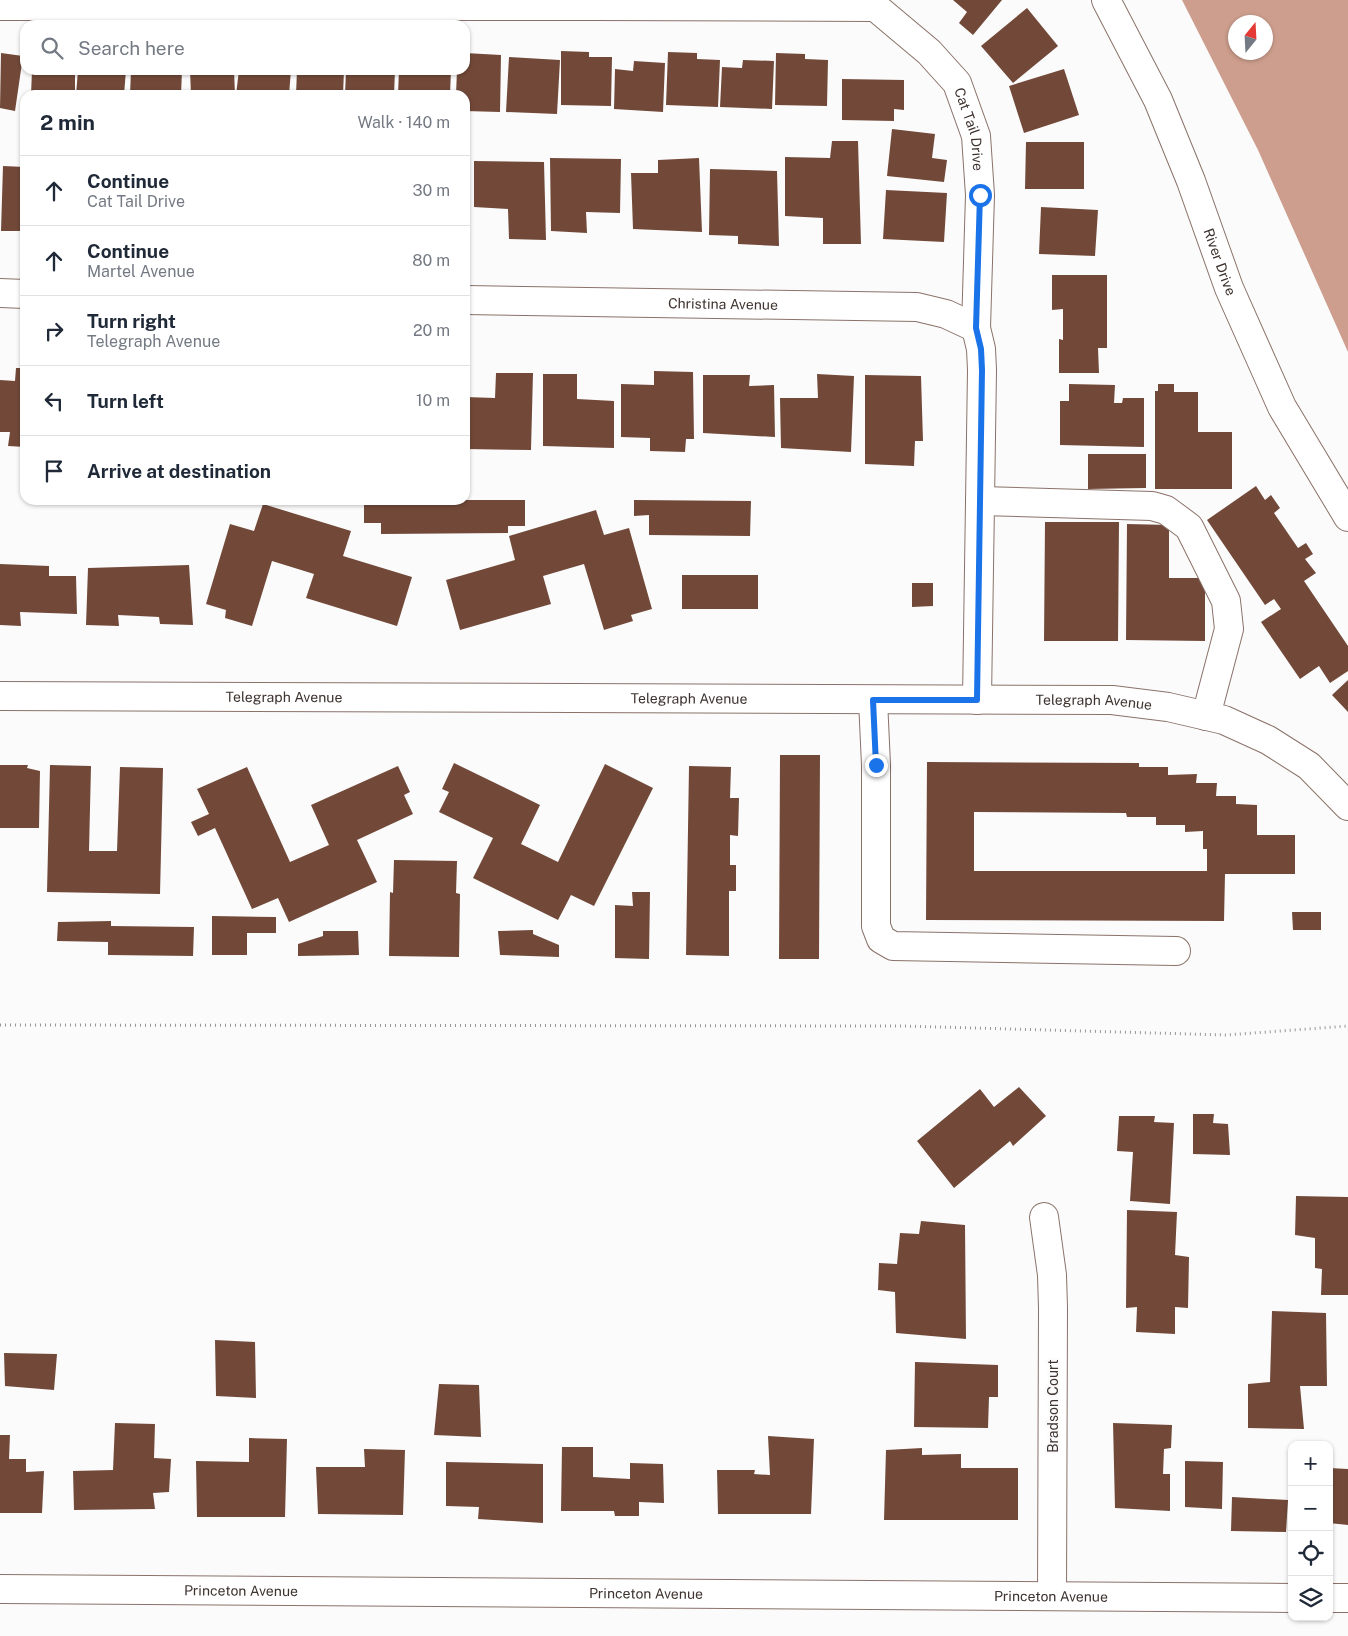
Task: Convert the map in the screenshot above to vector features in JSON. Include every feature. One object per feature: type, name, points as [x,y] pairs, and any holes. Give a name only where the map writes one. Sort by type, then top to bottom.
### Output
[{"type":"street","name":"River Drive","points":[[1106,0],[1158,100],[1191,181],[1229,288],[1282,407],[1348,517]]},
{"type":"street","points":[[0,6],[593,3],[872,4]]},
{"type":"street","name":"Cat Tail Drive","points":[[872,4],[929,52],[956,83],[976,136],[980,195],[976,328],[981,349],[982,370],[977,700]]},
{"type":"street","points":[[0,293],[20,294]]},
{"type":"street","name":"Christina Avenue","points":[[470,300],[917,307],[946,314],[976,328]]},
{"type":"street","points":[[980,501],[1152,506],[1166,510],[1189,527],[1226,601],[1229,629],[1206,716]]},
{"type":"street","name":"Telegraph Avenue","points":[[0,696],[1112,700],[1168,707],[1224,720],[1259,736],[1308,766],[1348,806]]},
{"type":"street","points":[[873,700],[876,765],[876,926],[882,939],[893,946],[1176,951]]},
{"type":"street","name":"Bradson Court","points":[[1044,1217],[1052,1275],[1053,1308],[1052,1596]]},
{"type":"street","name":"Princeton Avenue","points":[[0,1589],[1288,1598]]},
{"type":"street","points":[[1333,1598],[1348,1598]]},
{"type":"path","points":[[0,1025],[892,1026],[1226,1035],[1348,1026]]},
{"type":"shaded area","points":[[1182,0],[1348,0],[1348,352],[1258,150]]},
{"type":"building","points":[[953,0],[1002,0],[973,35],[959,23],[967,12]]},
{"type":"building","points":[[1027,8],[1058,46],[1013,83],[981,46]]},
{"type":"building","points":[[561,51],[589,52],[589,57],[612,57],[611,106],[561,105]]},
{"type":"building","points":[[668,52],[697,53],[697,59],[720,60],[718,107],[666,105]]},
{"type":"building","points":[[1,53],[20,56],[20,75],[15,111],[0,108]]},
{"type":"building","points":[[470,53],[501,55],[500,112],[470,111],[470,90],[456,90],[457,75],[470,75]]},
{"type":"building","points":[[776,53],[805,54],[805,59],[828,60],[827,106],[775,105]]},
{"type":"building","points":[[509,57],[560,60],[557,114],[506,112]]},
{"type":"building","points":[[743,60],[774,61],[772,109],[720,107],[722,67],[742,68]]},
{"type":"building","points":[[634,61],[665,63],[663,112],[614,109],[615,69],[633,71]]},
{"type":"building","points":[[1064,69],[1079,115],[1024,133],[1009,86]]},
{"type":"building","points":[[32,75],[75,75],[75,90],[31,90]]},
{"type":"building","points":[[78,75],[126,75],[124,90],[76,90]]},
{"type":"building","points":[[131,75],[182,75],[181,90],[130,90]]},
{"type":"building","points":[[190,75],[234,75],[235,90],[191,90]]},
{"type":"building","points":[[238,75],[291,75],[289,90],[237,90]]},
{"type":"building","points":[[297,75],[344,75],[343,90],[296,90]]},
{"type":"building","points":[[346,75],[395,75],[394,90],[345,90]]},
{"type":"building","points":[[399,75],[451,75],[450,90],[398,90]]},
{"type":"building","points":[[842,79],[904,80],[904,110],[894,109],[894,121],[842,120]]},
{"type":"building","points":[[892,129],[935,134],[932,158],[947,160],[944,182],[887,176]]},
{"type":"building","points":[[832,141],[858,141],[861,244],[823,244],[823,218],[785,216],[785,157],[830,158]]},
{"type":"building","points":[[1026,142],[1084,142],[1084,189],[1025,189]]},
{"type":"building","points":[[550,158],[621,159],[620,213],[586,212],[587,233],[551,231]]},
{"type":"building","points":[[699,158],[702,232],[633,229],[631,173],[658,173],[658,160]]},
{"type":"building","points":[[474,161],[544,162],[546,240],[509,239],[508,209],[474,207]]},
{"type":"building","points":[[3,166],[20,167],[20,231],[1,231]]},
{"type":"building","points":[[710,169],[777,171],[779,246],[738,244],[738,236],[709,235]]},
{"type":"building","points":[[886,190],[947,193],[944,242],[883,239]]},
{"type":"building","points":[[1041,207],[1098,210],[1095,256],[1039,254]]},
{"type":"building","points":[[1052,275],[1107,275],[1107,348],[1098,348],[1099,373],[1059,373],[1059,339],[1063,340],[1063,309],[1052,310]]},
{"type":"building","points":[[16,368],[20,368],[20,447],[8,446],[10,432],[0,432],[0,380],[15,381]]},
{"type":"building","points":[[654,371],[693,372],[694,439],[686,439],[685,452],[650,451],[650,438],[621,437],[621,384],[654,385]]},
{"type":"building","points":[[496,373],[533,373],[531,450],[470,449],[470,397],[495,398]]},
{"type":"building","points":[[543,374],[577,374],[577,399],[614,401],[614,448],[543,446]]},
{"type":"building","points":[[817,374],[854,376],[851,452],[781,448],[780,398],[818,398]]},
{"type":"building","points":[[703,375],[750,375],[749,386],[774,385],[775,437],[703,433]]},
{"type":"building","points":[[865,375],[921,376],[923,441],[915,441],[914,466],[865,464]]},
{"type":"building","points":[[1069,384],[1115,385],[1114,403],[1122,403],[1123,398],[1144,398],[1144,447],[1060,445],[1060,401],[1069,401]]},
{"type":"building","points":[[1158,384],[1174,384],[1174,392],[1198,392],[1198,432],[1232,432],[1232,489],[1155,489],[1155,391],[1158,391]]},
{"type":"building","points":[[1088,454],[1146,454],[1146,488],[1088,489]]},
{"type":"building","points":[[1256,486],[1265,500],[1271,495],[1280,508],[1274,513],[1298,548],[1306,543],[1313,554],[1305,559],[1316,573],[1304,581],[1348,646],[1348,671],[1330,683],[1319,666],[1300,679],[1261,622],[1281,609],[1274,599],[1265,605],[1207,520]]},
{"type":"building","points":[[470,500],[525,500],[525,526],[508,526],[508,533],[381,534],[381,523],[364,523],[364,505],[470,505]]},
{"type":"building","points":[[634,500],[751,501],[750,536],[649,535],[649,515],[634,516]]},
{"type":"building","points":[[263,505],[266,505],[351,531],[343,556],[412,577],[397,626],[306,598],[314,574],[272,561],[252,626],[225,618],[226,610],[206,604],[230,524],[254,531]]},
{"type":"building","points":[[596,510],[604,535],[629,528],[652,609],[631,615],[633,621],[604,630],[584,564],[543,576],[551,604],[460,630],[446,580],[515,560],[509,536]]},
{"type":"building","points":[[1045,522],[1119,522],[1118,641],[1044,641]]},
{"type":"building","points":[[1127,524],[1169,525],[1169,578],[1205,578],[1205,641],[1126,640]]},
{"type":"building","points":[[0,564],[49,566],[49,576],[76,576],[77,614],[20,612],[21,626],[0,625]]},
{"type":"building","points":[[189,565],[193,625],[160,624],[159,617],[118,615],[119,626],[86,625],[88,568]]},
{"type":"building","points":[[682,575],[758,575],[758,609],[682,609]]},
{"type":"building","points":[[912,583],[933,583],[933,606],[912,607]]},
{"type":"building","points":[[1348,680],[1348,712],[1332,695]]},
{"type":"building","points":[[780,755],[820,755],[819,959],[779,959]]},
{"type":"building","points":[[927,762],[1139,763],[1139,767],[1168,767],[1168,775],[1197,774],[1196,783],[1217,783],[1216,796],[1236,796],[1236,804],[1257,805],[1257,835],[1295,835],[1295,874],[1225,874],[1224,921],[926,920]],"holes":[[[974,812],[1126,813],[1127,817],[1156,817],[1156,825],[1185,825],[1185,832],[1203,831],[1203,849],[1207,849],[1207,871],[974,871]]]},
{"type":"building","points":[[454,763],[540,805],[521,844],[558,862],[605,764],[653,788],[594,906],[571,895],[558,920],[473,878],[493,838],[439,812],[449,792],[442,789]]},
{"type":"building","points":[[0,765],[28,765],[27,768],[40,771],[39,828],[0,828]]},
{"type":"building","points":[[50,765],[91,766],[89,851],[117,851],[120,767],[163,768],[160,894],[47,892]]},
{"type":"building","points":[[398,766],[410,792],[404,795],[413,814],[357,840],[377,882],[289,922],[278,898],[252,909],[215,828],[198,836],[191,822],[209,814],[197,789],[247,767],[290,862],[329,845],[311,805]]},
{"type":"building","points":[[689,766],[731,767],[730,798],[739,798],[738,836],[730,835],[730,865],[736,865],[736,891],[729,891],[729,956],[686,955]]},
{"type":"building","points":[[394,860],[457,861],[456,893],[460,894],[459,957],[389,956],[390,892],[393,893]]},
{"type":"building","points":[[632,892],[650,892],[649,959],[615,958],[615,905],[633,906]]},
{"type":"building","points":[[1292,912],[1321,912],[1321,930],[1293,930]]},
{"type":"building","points":[[212,916],[276,917],[276,933],[247,933],[247,955],[212,955]]},
{"type":"building","points":[[111,921],[111,926],[194,927],[193,956],[108,955],[108,942],[57,941],[58,922]]},
{"type":"building","points":[[533,930],[533,934],[559,945],[559,957],[500,955],[498,931]]},
{"type":"building","points":[[323,931],[358,931],[359,955],[298,956],[298,944],[323,936]]},
{"type":"building","points":[[1019,1087],[1046,1116],[1013,1146],[1010,1141],[954,1188],[917,1141],[980,1089],[994,1107]]},
{"type":"building","points":[[1193,1114],[1214,1114],[1213,1123],[1228,1124],[1230,1155],[1193,1154]]},
{"type":"building","points":[[1119,1116],[1155,1116],[1154,1122],[1174,1123],[1170,1204],[1130,1201],[1133,1152],[1117,1151]]},
{"type":"building","points":[[1296,1196],[1348,1197],[1348,1295],[1321,1295],[1322,1269],[1315,1268],[1315,1238],[1295,1235]]},
{"type":"building","points":[[1127,1210],[1177,1212],[1175,1255],[1189,1257],[1188,1308],[1175,1307],[1175,1334],[1136,1332],[1137,1307],[1126,1308]]},
{"type":"building","points":[[921,1221],[965,1225],[966,1339],[896,1333],[895,1292],[878,1290],[879,1263],[897,1264],[900,1233],[919,1234]]},
{"type":"building","points":[[1272,1311],[1326,1313],[1327,1386],[1300,1386],[1304,1429],[1248,1428],[1248,1384],[1270,1382]]},
{"type":"building","points":[[215,1340],[255,1342],[256,1398],[216,1396]]},
{"type":"building","points":[[4,1353],[57,1354],[54,1390],[5,1386]]},
{"type":"building","points":[[915,1362],[998,1365],[998,1397],[989,1397],[988,1428],[914,1427]]},
{"type":"building","points":[[439,1384],[479,1385],[481,1437],[434,1435]]},
{"type":"building","points":[[115,1423],[155,1424],[154,1458],[171,1459],[169,1492],[153,1493],[155,1509],[74,1510],[73,1471],[113,1470]]},
{"type":"building","points":[[1113,1423],[1172,1425],[1171,1448],[1164,1449],[1163,1474],[1170,1474],[1170,1511],[1115,1508]]},
{"type":"building","points":[[0,1435],[10,1435],[9,1459],[26,1459],[26,1472],[44,1471],[42,1513],[0,1513]]},
{"type":"building","points":[[768,1436],[814,1439],[811,1514],[718,1514],[717,1470],[755,1470],[754,1474],[770,1475]]},
{"type":"building","points":[[249,1438],[287,1439],[285,1517],[197,1517],[196,1461],[249,1462]]},
{"type":"building","points":[[562,1447],[593,1447],[593,1477],[630,1479],[630,1463],[663,1464],[664,1503],[639,1502],[639,1516],[615,1516],[614,1511],[561,1511]]},
{"type":"building","points":[[922,1448],[922,1455],[961,1454],[961,1468],[1018,1468],[1018,1520],[884,1520],[886,1450]]},
{"type":"building","points":[[364,1449],[405,1450],[403,1515],[318,1514],[316,1467],[365,1467]]},
{"type":"building","points":[[1185,1461],[1223,1462],[1222,1509],[1185,1507]]},
{"type":"building","points":[[446,1462],[543,1464],[543,1523],[478,1519],[479,1507],[446,1506]]},
{"type":"building","points":[[1333,1468],[1348,1469],[1348,1525],[1333,1523]]},
{"type":"building","points":[[1232,1497],[1288,1500],[1286,1532],[1231,1531]]},
{"type":"route","points":[[876,765],[873,700],[977,700],[982,370],[981,349],[976,328],[980,195]]}]
